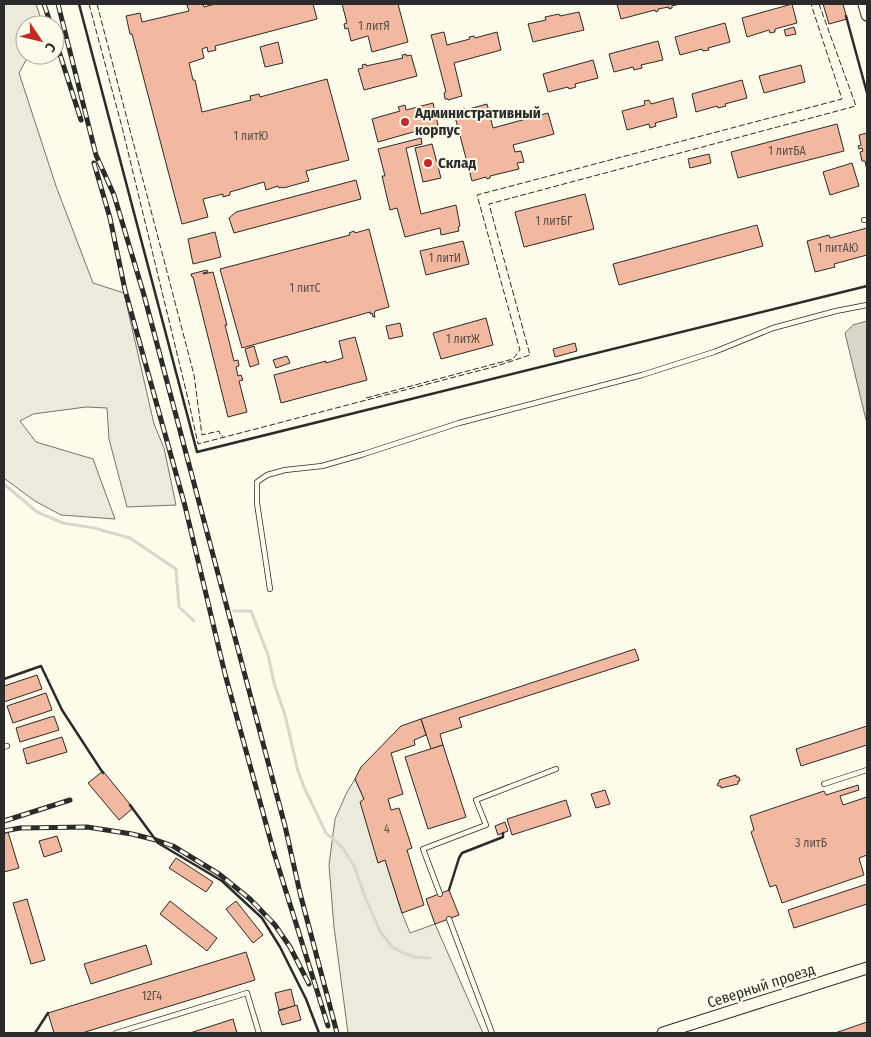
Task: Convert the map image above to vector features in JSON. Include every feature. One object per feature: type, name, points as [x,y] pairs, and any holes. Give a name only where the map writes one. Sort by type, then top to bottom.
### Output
[{"type":"street","points":[[864,4],[867,15]]},
{"type":"street","name":"Северный проезд","points":[[663,1033],[867,968]]},
{"type":"lane","points":[[270,589],[257,503],[257,482],[267,475],[285,470],[322,466],[459,423],[651,372],[714,352],[773,328],[836,311],[867,305]]},
{"type":"lane","points":[[440,894],[423,849],[486,825],[476,800],[556,769]]},
{"type":"lane","points":[[824,784],[867,770]]},
{"type":"lane","points":[[449,918],[492,1033]]},
{"type":"lane","points":[[116,1033],[247,993],[259,1033]]},
{"type":"shaded area","points":[[4,4],[36,4],[40,15],[15,15],[15,65],[23,65],[19,73],[56,186],[93,283],[124,293],[154,424],[164,448],[176,505],[127,507],[109,439],[107,408],[86,407],[33,414],[20,421],[36,442],[93,459],[115,519],[61,515],[35,501],[4,477]]},
{"type":"shaded area","points":[[867,321],[867,424],[845,333],[853,325]]},
{"type":"shaded area","points":[[355,779],[364,799],[378,863],[385,860],[410,933],[435,924],[483,1033],[348,1033],[334,927],[329,865],[335,819]]},
{"type":"building","points":[[203,4],[204,7],[215,4],[313,4],[317,19],[215,46],[216,50],[208,52],[207,47],[202,49],[204,58],[189,63],[202,112],[251,100],[250,96],[259,94],[260,97],[327,79],[349,160],[306,171],[309,181],[283,188],[278,186],[266,190],[264,182],[230,192],[230,195],[223,197],[223,194],[203,199],[208,217],[182,224],[126,16],[140,13],[142,22],[189,11],[187,5]]},
{"type":"building","points":[[342,4],[398,4],[408,42],[372,52],[368,36],[351,41],[348,28],[345,29],[344,24],[347,23]]},
{"type":"building","points":[[617,4],[680,4],[669,9],[669,7],[658,9],[656,12],[655,10],[621,19]]},
{"type":"building","points":[[792,4],[797,23],[775,29],[775,32],[770,33],[769,30],[747,37],[742,18]]},
{"type":"building","points":[[823,4],[843,4],[847,19],[829,24]]},
{"type":"building","points":[[579,12],[584,30],[533,42],[528,24],[546,20],[545,17]]},
{"type":"building","points":[[725,23],[730,42],[708,48],[709,50],[703,51],[702,49],[680,55],[675,37]]},
{"type":"building","points":[[794,27],[796,34],[786,36],[784,30]]},
{"type":"building","points":[[444,32],[447,45],[470,39],[469,37],[474,36],[475,38],[497,32],[501,50],[454,63],[462,96],[448,100],[445,99],[444,93],[446,92],[431,35]]},
{"type":"building","points":[[658,41],[663,60],[641,65],[642,68],[634,70],[633,67],[614,72],[609,54]]},
{"type":"building","points":[[278,42],[283,63],[265,67],[260,47]]},
{"type":"building","name":"Административный корпус","points":[[406,54],[406,56],[411,55],[417,76],[364,90],[358,69],[363,68],[362,65],[366,64],[366,66],[403,58],[402,55]]},
{"type":"building","points":[[593,60],[598,78],[575,84],[576,87],[569,89],[568,87],[548,92],[543,74]]},
{"type":"building","points":[[801,65],[805,82],[764,93],[759,76]]},
{"type":"building","points":[[742,80],[747,98],[725,104],[726,106],[718,108],[717,106],[696,112],[692,94]]},
{"type":"building","points":[[673,98],[677,117],[655,123],[656,126],[650,128],[649,124],[627,130],[622,111],[645,105],[644,101],[649,100],[651,104]]},
{"type":"building","name":"Административный корпус","points":[[433,103],[438,125],[378,142],[372,119],[400,111],[398,107],[405,105],[406,110]]},
{"type":"building","points":[[487,104],[493,128],[548,113],[554,134],[513,145],[515,152],[521,151],[524,162],[517,163],[519,169],[490,176],[487,179],[486,177],[472,181],[454,113],[460,112],[464,108],[465,110]]},
{"type":"building","points":[[837,124],[844,151],[738,178],[731,152]]},
{"type":"building","points":[[867,133],[867,171],[865,161],[862,161],[860,152],[863,151],[862,148],[859,149],[858,146],[861,145],[859,135]]},
{"type":"building","points":[[421,138],[422,144],[406,148],[421,214],[456,205],[460,226],[458,227],[459,231],[441,235],[440,228],[405,237],[397,208],[390,210],[382,176],[385,176],[378,149]]},
{"type":"building","name":"Склад","points":[[432,144],[441,178],[423,182],[415,148]]},
{"type":"building","points":[[709,154],[711,163],[690,168],[688,159]]},
{"type":"building","points":[[852,163],[859,186],[830,195],[823,172]]},
{"type":"building","points":[[356,180],[361,199],[234,233],[229,218],[236,212]]},
{"type":"building","points":[[585,194],[594,229],[524,247],[515,212]]},
{"type":"building","points":[[757,225],[763,246],[619,285],[613,264]]},
{"type":"building","points":[[867,228],[867,255],[834,264],[835,267],[815,272],[807,241],[829,235],[830,238]]},
{"type":"building","points":[[369,229],[389,307],[375,311],[375,317],[370,312],[242,348],[220,269],[350,235],[349,233],[354,231],[355,233]]},
{"type":"building","points":[[215,232],[221,257],[193,264],[188,239]]},
{"type":"building","points":[[463,241],[469,264],[426,275],[420,251]]},
{"type":"building","points":[[207,270],[208,272],[203,274],[213,272],[234,361],[238,360],[239,366],[236,367],[238,376],[241,375],[243,380],[239,381],[247,412],[228,417],[191,274]]},
{"type":"building","points":[[486,318],[493,345],[441,359],[433,333]]},
{"type":"building","points":[[400,323],[403,336],[389,339],[386,326]]},
{"type":"building","points":[[355,337],[367,380],[281,403],[274,375],[343,358],[339,341]]},
{"type":"building","points":[[575,343],[577,351],[555,357],[553,349]]},
{"type":"building","points":[[254,346],[259,364],[250,367],[245,349]]},
{"type":"building","points":[[287,356],[290,363],[276,368],[273,360]]},
{"type":"building","points":[[635,649],[639,660],[459,718],[462,727],[440,734],[443,745],[431,749],[421,719]]},
{"type":"building","points":[[37,675],[42,689],[4,702],[4,686]]},
{"type":"building","points":[[46,693],[52,710],[13,723],[7,706]]},
{"type":"building","points":[[54,716],[59,730],[20,742],[16,728]]},
{"type":"building","points":[[421,719],[426,735],[414,740],[415,745],[391,753],[403,794],[388,799],[391,810],[399,808],[412,848],[407,850],[424,905],[402,913],[385,860],[378,863],[360,802],[364,799],[355,779],[361,767],[401,726]]},
{"type":"building","points":[[867,726],[867,745],[801,766],[796,749]]},
{"type":"building","points":[[62,737],[67,752],[27,764],[23,749]]},
{"type":"building","points":[[443,745],[466,817],[428,829],[405,757]]},
{"type":"building","points":[[103,771],[133,808],[119,820],[88,783]]},
{"type":"building","points":[[736,775],[740,781],[738,781],[738,784],[721,788],[721,786],[718,786],[719,780]]},
{"type":"building","points":[[858,785],[859,790],[840,796],[843,805],[867,797],[867,855],[859,858],[864,875],[782,903],[776,885],[770,887],[751,832],[754,830],[750,816],[824,791],[826,795]]},
{"type":"building","points":[[605,790],[610,804],[596,808],[591,794]]},
{"type":"building","points":[[566,800],[571,816],[512,835],[507,819]]},
{"type":"building","points":[[505,822],[508,831],[498,835],[495,826]]},
{"type":"building","points":[[8,832],[19,868],[4,872],[4,834]]},
{"type":"building","points":[[57,836],[62,851],[44,857],[39,841]]},
{"type":"building","points":[[176,858],[213,882],[206,892],[169,868]]},
{"type":"building","points":[[867,884],[867,904],[794,928],[788,910]]},
{"type":"building","points":[[449,890],[459,915],[435,924],[426,899]]},
{"type":"building","points":[[27,899],[45,960],[31,964],[13,903]]},
{"type":"building","points":[[170,901],[217,938],[207,951],[160,914]]},
{"type":"building","points":[[236,901],[263,935],[253,943],[226,909]]},
{"type":"building","points":[[146,945],[152,964],[91,984],[84,964]]},
{"type":"building","points":[[246,952],[255,980],[82,1033],[54,1033],[48,1013]]},
{"type":"building","points":[[291,989],[295,1006],[279,1010],[275,993]]},
{"type":"building","points":[[297,1005],[301,1020],[282,1025],[278,1011]]},
{"type":"building","points":[[233,1019],[237,1033],[190,1033]]},
{"type":"building","points":[[867,1022],[867,1032],[835,1033]]},
{"type":"waterway","points":[[4,484],[37,512],[63,523],[94,528],[130,538],[176,569],[179,607],[194,621]]},
{"type":"waterway","points":[[234,611],[251,611],[268,655],[274,683],[285,715],[298,771],[304,787],[326,833],[343,848],[355,868],[380,931],[392,947],[403,953],[416,957],[430,958]]},
{"type":"railway","points":[[44,4],[48,15]]},
{"type":"railway","points":[[58,4],[96,155],[114,195],[144,295],[285,826],[300,893],[337,1033]]},
{"type":"railway","points":[[63,65],[81,120]]},
{"type":"railway","points":[[94,163],[110,218],[125,290],[185,506],[225,674],[274,853],[328,1026]]},
{"type":"railway","points":[[4,821],[70,800]]},
{"type":"railway","points":[[4,831],[20,828],[87,827],[132,834],[173,846],[219,874],[250,899],[275,925],[290,947],[309,984]]},
{"type":"fence","points":[[89,4],[122,127],[198,444],[497,366],[530,355],[489,204],[856,106],[819,4]]},
{"type":"fence","points":[[97,4],[194,375],[202,435],[219,431],[221,436],[223,436]]},
{"type":"fence","points":[[366,398],[513,359],[520,350],[477,195],[842,99],[811,4]]},
{"type":"wall","points":[[79,4],[197,452],[867,286]]},
{"type":"wall","points":[[846,16],[867,93]]},
{"type":"wall","points":[[4,679],[41,666],[62,710],[103,773]]},
{"type":"wall","points":[[130,805],[158,843],[222,881],[262,918],[280,947],[306,999],[319,1033]]},
{"type":"wall","points":[[449,890],[462,853],[503,837],[503,833]]},
{"type":"wall","points":[[35,1033],[48,1013]]},
{"type":"place","name":"Административный корпус","points":[[405,122]]},
{"type":"place","name":"Склад","points":[[428,163]]}]
